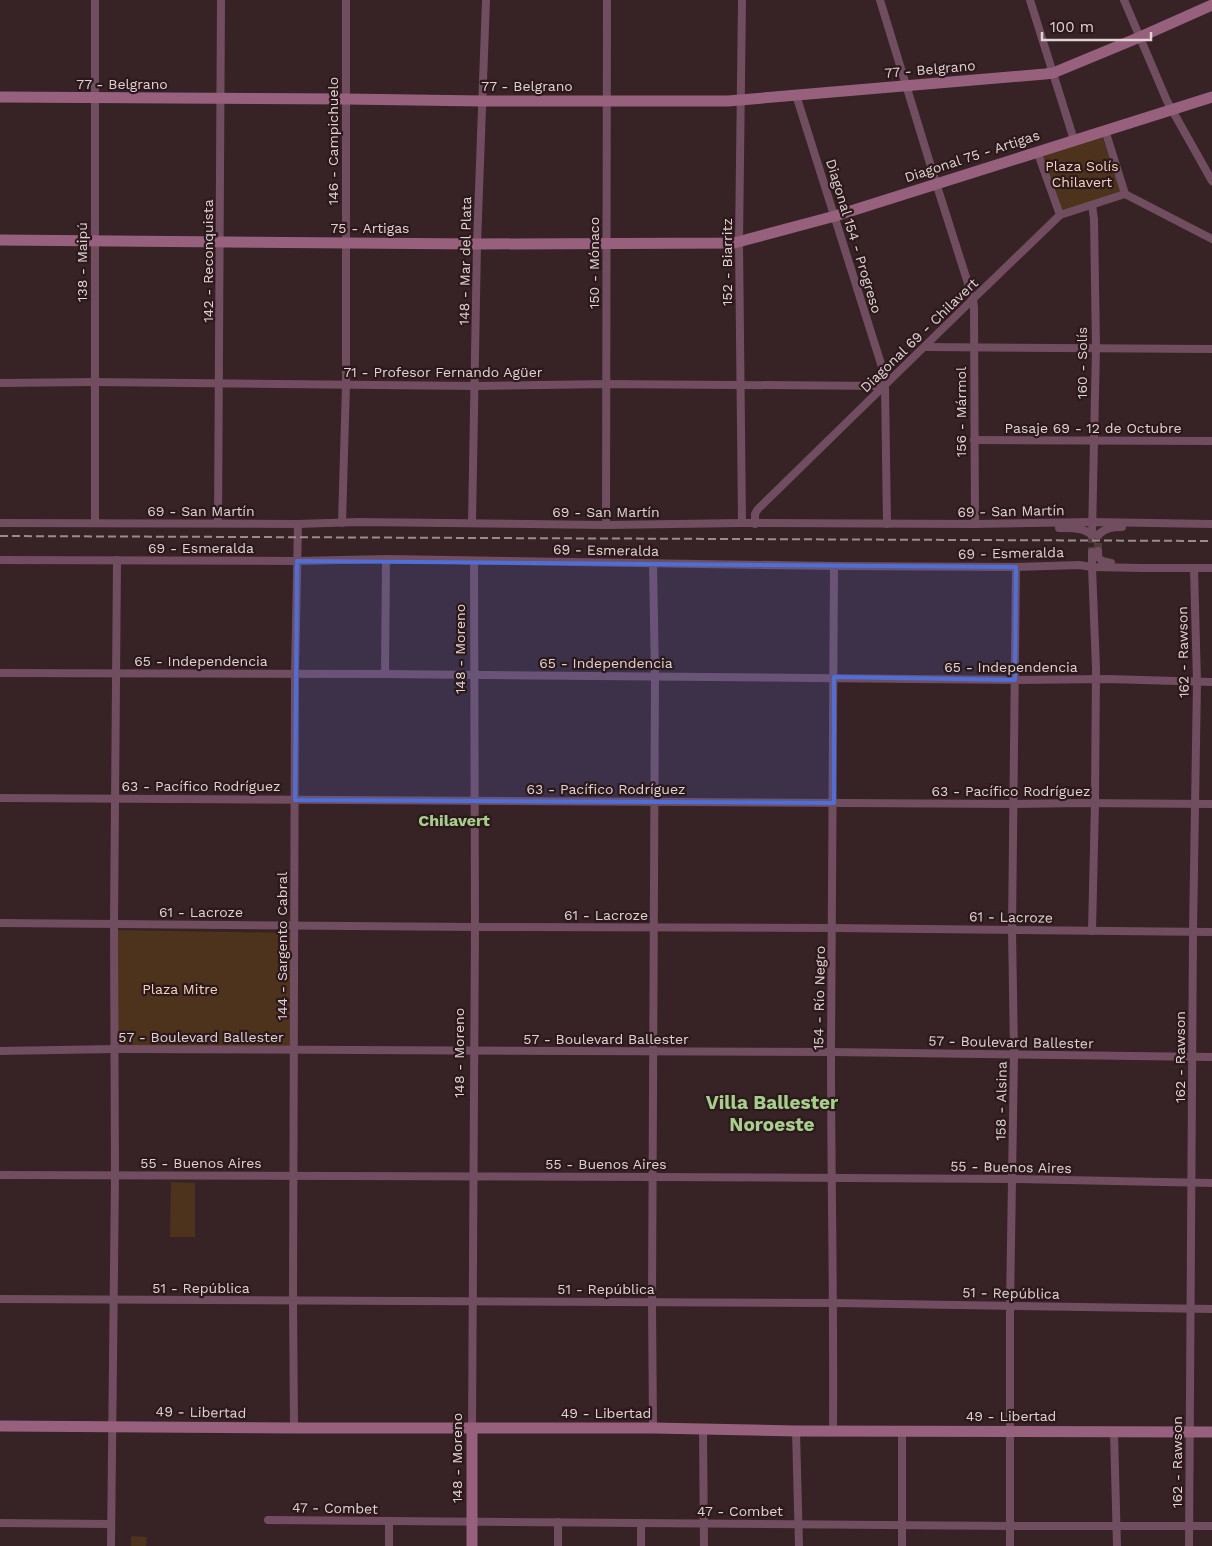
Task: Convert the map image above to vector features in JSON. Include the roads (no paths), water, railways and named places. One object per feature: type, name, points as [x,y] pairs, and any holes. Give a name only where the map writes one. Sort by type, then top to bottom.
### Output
[{"type":"street","name":"138 - Maipú","points":[[95,0],[95,523]]},
{"type":"street","name":"142 - Reconquista","points":[[218,523],[221,0]]},
{"type":"street","name":"146 - Campichuelo","points":[[342,523],[346,385],[346,0]]},
{"type":"street","name":"148 - Mar del Plata","points":[[472,522],[477,244],[486,0]]},
{"type":"street","name":"150 - Mónaco","points":[[606,525],[607,0]]},
{"type":"street","name":"152 - Biarritz","points":[[742,0],[740,242],[742,524]]},
{"type":"street","name":"156 - Mármol","points":[[880,0],[973,299],[975,524]]},
{"type":"street","points":[[1030,0],[1074,140]]},
{"type":"street","points":[[1124,0],[1172,109],[1212,181]]},
{"type":"street","name":"77 - Belgrano","points":[[0,97],[607,102],[741,100],[1053,73],[1212,5]]},
{"type":"street","name":"Diagonal 154 - Progreso","points":[[796,95],[882,367],[885,386],[887,524]]},
{"type":"street","name":"Diagonal 75 - Artigas","points":[[740,242],[835,216],[1212,97]]},
{"type":"street","points":[[1105,130],[1125,194],[1212,239]]},
{"type":"street","points":[[1037,151],[1060,215]]},
{"type":"street","name":"Diagonal 69 - Chilavert","points":[[755,524],[755,514],[758,509],[1060,215],[1125,194]]},
{"type":"street","name":"160 - Solís","points":[[1092,205],[1096,348],[1091,522],[1095,535]]},
{"type":"street","name":"75 - Artigas","points":[[0,240],[477,244],[740,242]]},
{"type":"street","points":[[925,347],[1212,349]]},
{"type":"street","name":"71 - Profesor Fernando Agüer","points":[[0,383],[885,386]]},
{"type":"street","name":"Pasaje 69 - 12 de Octubre","points":[[974,440],[1212,441]]},
{"type":"street","name":"69 - San Martín","points":[[0,523],[298,524],[472,522],[606,525],[1091,522],[1212,524]]},
{"type":"street","points":[[1040,523],[1048,527],[1083,529],[1095,535],[1103,530],[1114,527],[1146,523]]},
{"type":"street","name":"144 - Sargento Cabral","points":[[294,1428],[294,674],[298,524]]},
{"type":"street","points":[[1092,931],[1096,679],[1092,567],[1095,551],[1102,561],[1108,563],[1133,563],[1142,568]]},
{"type":"street","points":[[385,674],[386,559]]},
{"type":"street","name":"69 - Esmeralda","points":[[0,560],[296,561],[386,559],[834,566],[1079,565],[1092,567],[1212,568]]},
{"type":"street","points":[[111,1546],[115,1175],[114,924],[117,560]]},
{"type":"street","name":"148 - Moreno","points":[[472,1546],[475,927],[474,561]]},
{"type":"street","points":[[653,564],[655,676],[652,1177],[653,1428]]},
{"type":"street","name":"154 - Río Negro","points":[[833,1431],[834,1303],[831,1179],[831,1052],[834,566]]},
{"type":"street","name":"158 - Alsina","points":[[1010,1546],[1010,1306],[1014,1054],[1012,929],[1016,566]]},
{"type":"street","name":"162 - Rawson","points":[[1189,1546],[1193,932],[1197,682],[1194,568]]},
{"type":"street","name":"65 - Independencia","points":[[0,673],[834,677],[1212,682]]},
{"type":"street","name":"63 - Pacífico Rodríguez","points":[[0,798],[1212,804]]},
{"type":"street","name":"61 - Lacroze","points":[[0,923],[1012,929],[1212,932]]},
{"type":"street","name":"57 - Boulevard Ballester","points":[[0,1050],[831,1052],[1212,1058]]},
{"type":"street","name":"55 - Buenos Aires","points":[[0,1175],[1013,1179],[1212,1183]]},
{"type":"street","name":"51 - República","points":[[0,1300],[834,1303],[1212,1309]]},
{"type":"street","name":"49 - Libertad","points":[[0,1426],[1212,1432]]},
{"type":"street","points":[[703,1430],[704,1546]]},
{"type":"street","points":[[796,1431],[799,1546]]},
{"type":"street","points":[[902,1431],[902,1546]]},
{"type":"street","points":[[1114,1432],[1116,1546]]},
{"type":"street","name":"47 - Combet","points":[[268,1520],[641,1524],[798,1523],[1212,1526]]},
{"type":"street","points":[[389,1522],[389,1546]]},
{"type":"street","points":[[558,1522],[558,1546]]},
{"type":"street","points":[[0,1523],[111,1524]]},
{"type":"street","points":[[641,1524],[641,1546]]},
{"type":"tunnel","points":[[1092,535],[1092,552]]},
{"type":"tunnel","points":[[1098,535],[1098,551]]},
{"type":"railway","points":[[0,536],[1212,541]]},
{"type":"district","name":"Chilavert","points":[[454,820]]},
{"type":"district","name":"Villa Ballester Noroeste","points":[[772,1113]]},
{"type":"park label","name":"Plaza Solís Chilavert","points":[[1082,174]]},
{"type":"park label","name":"Plaza Mitre","points":[[180,989]]}]
